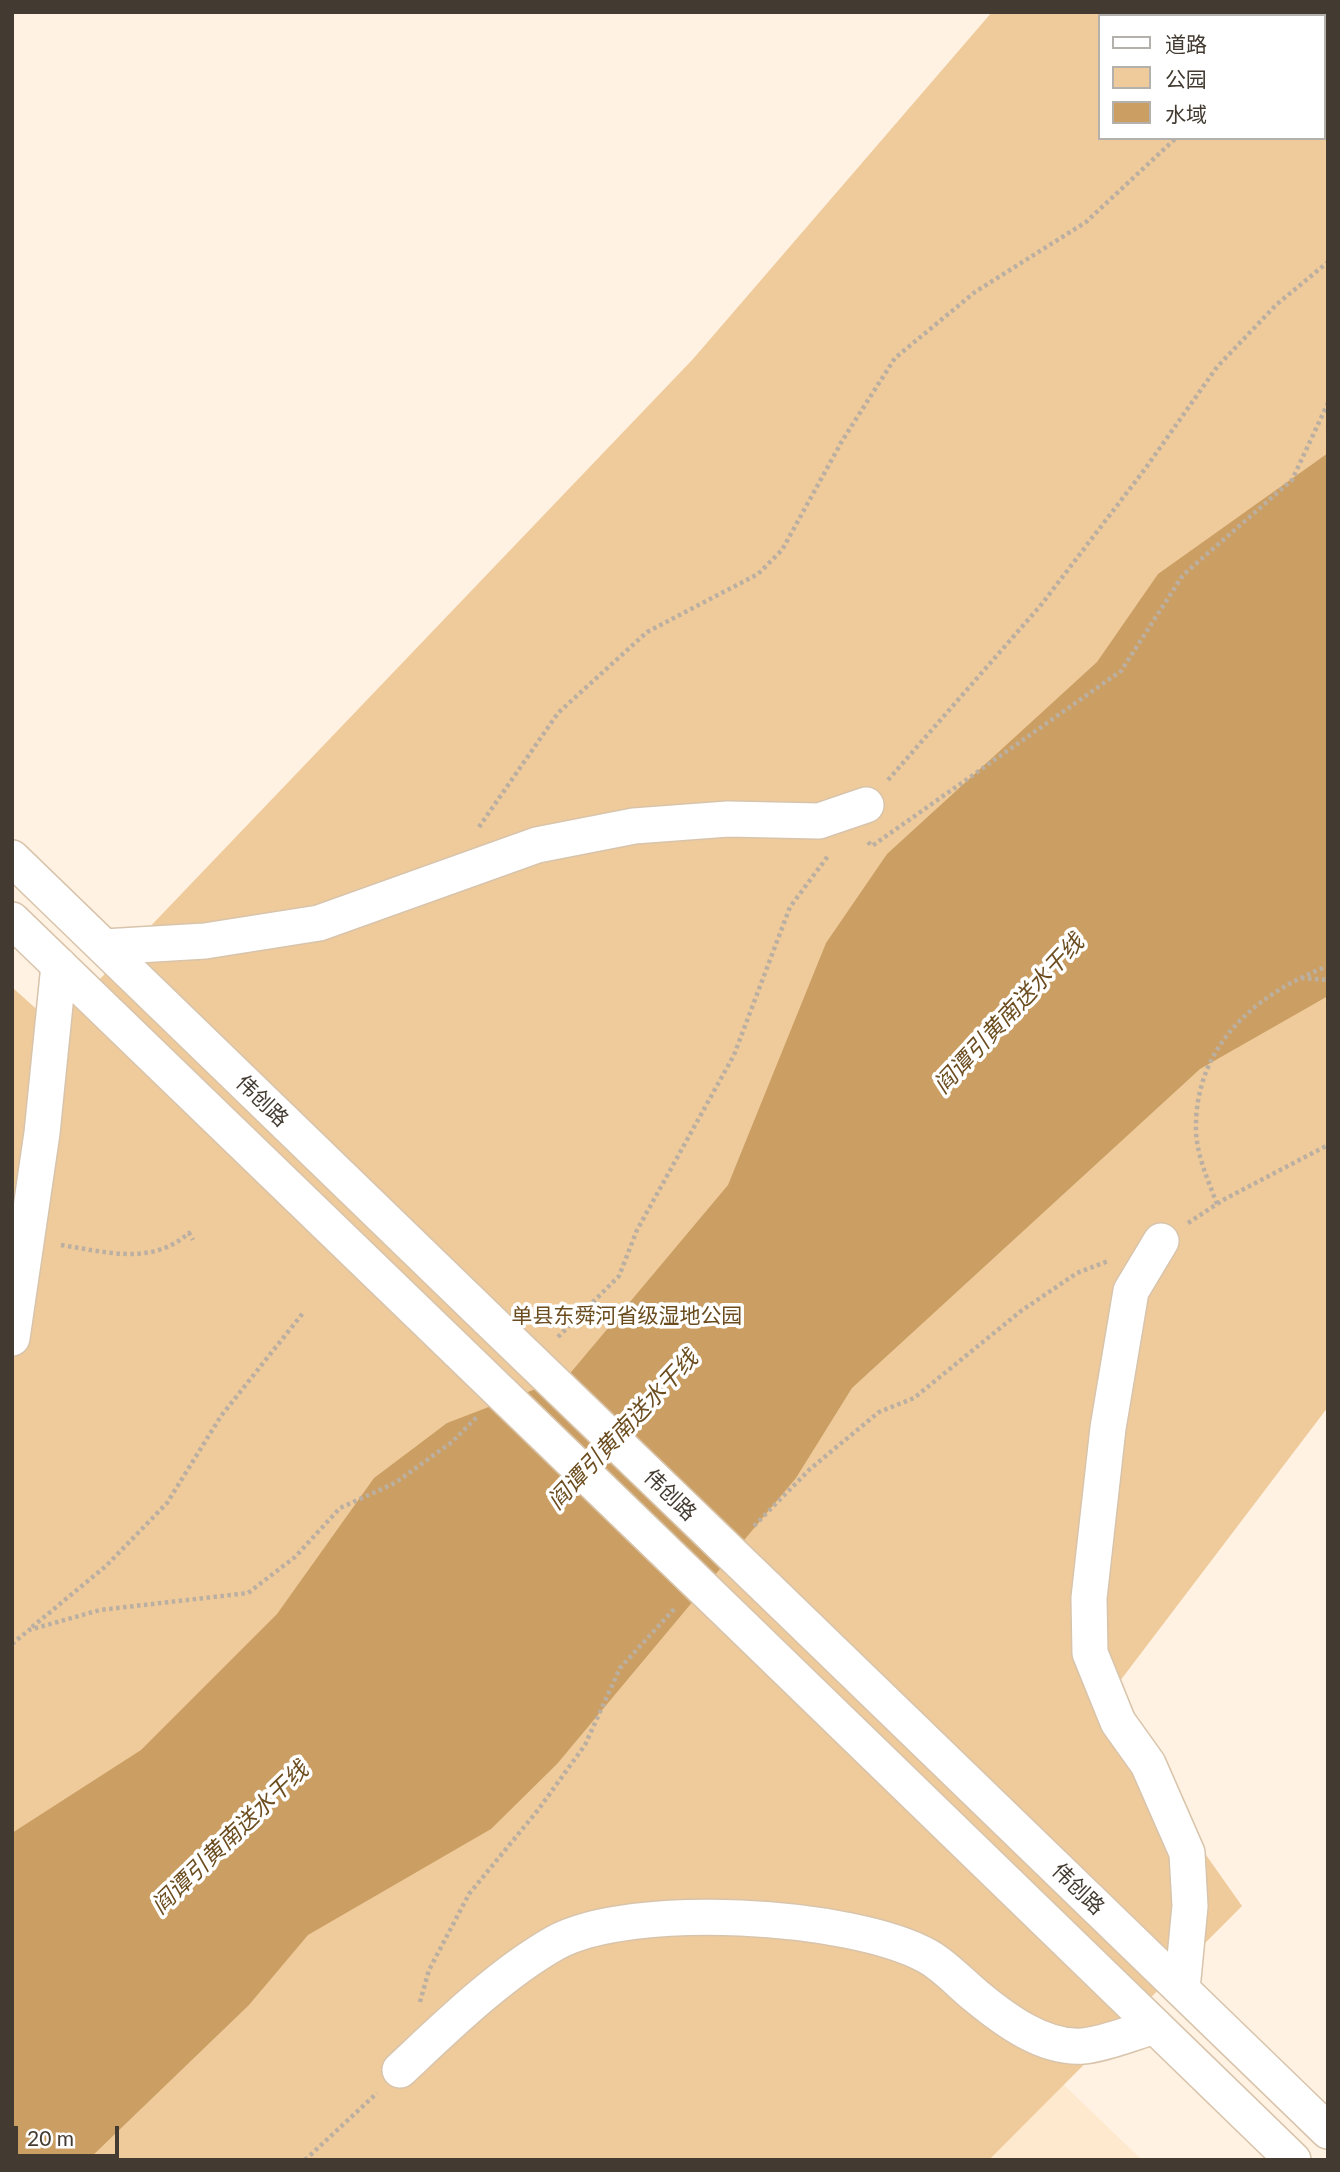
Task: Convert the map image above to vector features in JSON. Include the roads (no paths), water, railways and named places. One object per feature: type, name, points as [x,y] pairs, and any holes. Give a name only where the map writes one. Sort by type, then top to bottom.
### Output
[{"type":"street","points":[[104,947],[205,941],[319,923],[537,845],[621,828],[728,819],[819,821],[866,805]]},
{"type":"street","name":"伟创路","points":[[12,858],[1328,2131]]},
{"type":"street","name":"伟创路","points":[[12,920],[1293,2160]]},
{"type":"street","points":[[12,1338],[27,1240],[59,964]]},
{"type":"street","points":[[1161,1241],[1131,1291],[1105,1454],[1089,1598],[1090,1653],[1118,1722],[1147,1764],[1187,1853],[1190,1906],[1182,1989]]},
{"type":"street","points":[[400,2070],[467,2007],[556,1942],[628,1920],[795,1920],[856,1931],[927,1956],[986,2005],[1037,2038],[1083,2046],[1154,2025]]},
{"type":"water","name":"阎谭引黄南送水干线","points":[[1328,453],[1328,996],[1200,1069],[852,1388],[796,1478],[557,1764],[491,1829],[308,1935],[249,2005],[88,2160],[12,2160],[12,1833],[141,1750],[277,1614],[374,1478],[447,1423],[567,1377],[728,1185],[826,943],[887,854],[1097,662],[1158,574]]},
{"type":"park label","name":"单县东舜河省级湿地公园","points":[[627,1316]]}]
